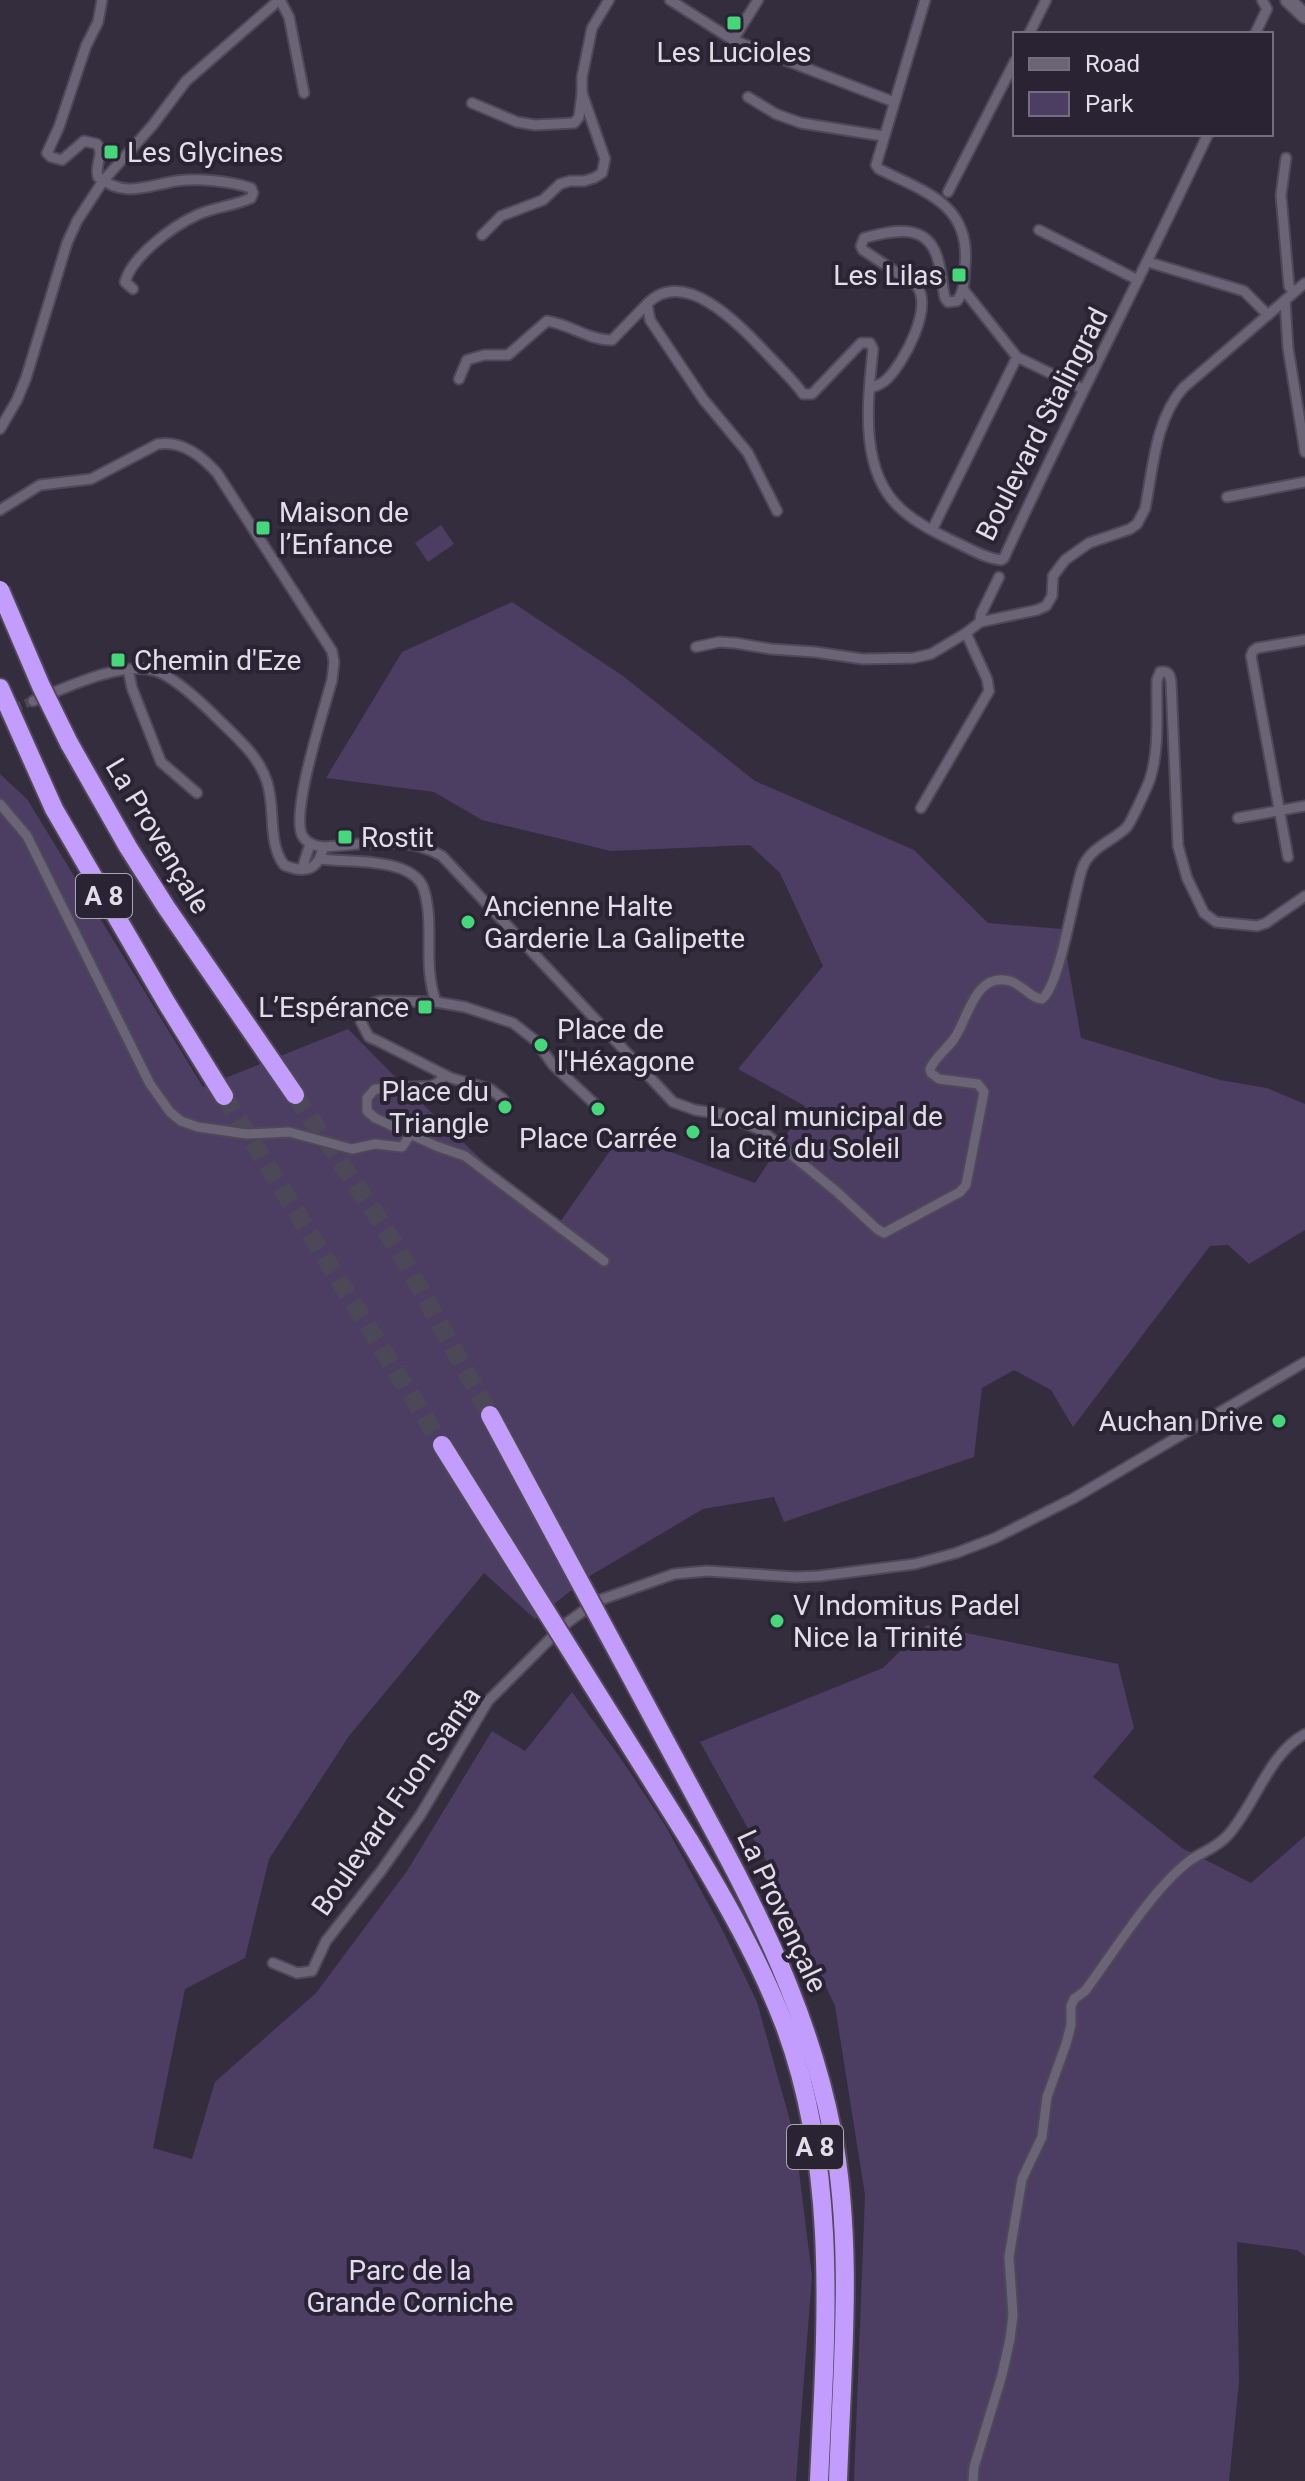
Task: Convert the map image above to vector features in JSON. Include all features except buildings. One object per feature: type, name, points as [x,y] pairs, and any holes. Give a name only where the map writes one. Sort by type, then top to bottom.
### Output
[{"type":"highway","name":"La Provençale","points":[[0,590],[69,743],[128,847],[295,1095]]},
{"type":"highway","name":"A 8","points":[[0,688],[54,809],[224,1096]]},
{"type":"highway","name":"La Provençale","points":[[490,1415],[770,1939],[815,2059],[832,2131],[843,2217],[845,2285],[838,2481]]},
{"type":"highway","name":"La Provençale","points":[[442,1445],[737,1922],[766,1980],[793,2052],[810,2116],[818,2166],[826,2272],[819,2481]]},
{"type":"main road","points":[[1288,0],[1305,16]]},
{"type":"street","points":[[102,0],[98,22],[86,46],[47,153],[62,160],[84,141],[97,144],[101,155],[96,170],[98,177],[123,190],[179,181],[239,184],[251,188],[253,193],[251,198],[240,203],[199,214],[146,251],[127,273],[125,282],[133,289]]},
{"type":"street","points":[[0,429],[26,378],[67,243],[103,181],[152,126],[186,81],[280,0],[289,17],[304,93]]},
{"type":"street","points":[[472,103],[517,122],[535,125],[574,123],[579,117],[584,64],[592,28],[609,0]]},
{"type":"street","points":[[670,0],[733,40],[894,102]]},
{"type":"street","points":[[733,40],[758,0]]},
{"type":"street","points":[[870,388],[885,382],[905,354],[920,319],[922,299],[917,286],[863,250],[864,238],[899,232],[916,233],[933,246],[948,302],[957,301],[963,289],[967,251],[961,224],[954,214],[925,192],[879,169],[876,159],[925,0]]},
{"type":"street","points":[[1030,32],[1046,0]]},
{"type":"street","points":[[1256,32],[1267,9],[1262,0]]},
{"type":"street","points":[[948,192],[1013,65]]},
{"type":"street","points":[[1002,86],[1013,88]]},
{"type":"street","points":[[482,235],[501,216],[543,200],[560,184],[584,181],[602,173],[605,159],[582,93]]},
{"type":"street","points":[[748,97],[776,114],[801,123],[883,136]]},
{"type":"street","name":"Boulevard Stalingrad","points":[[647,304],[663,292],[673,292],[685,293],[713,305],[743,328],[803,394],[808,395],[815,392],[861,343],[870,343],[873,349],[869,435],[876,469],[900,508],[932,530],[996,560],[1004,558],[1207,136]]},
{"type":"street","points":[[1286,158],[1281,195],[1289,286],[1294,292]]},
{"type":"street","points":[[1039,230],[1138,280]]},
{"type":"street","points":[[1148,262],[1244,291],[1268,315]]},
{"type":"street","points":[[696,647],[725,642],[863,659],[917,657],[931,654],[980,622],[1046,606],[1052,596],[1053,576],[1065,560],[1089,543],[1137,524],[1145,509],[1163,420],[1183,388],[1305,283]]},
{"type":"street","points":[[963,289],[1017,357],[1083,389]]},
{"type":"street","points":[[1285,301],[1288,348],[1305,452]]},
{"type":"street","points":[[459,379],[467,360],[484,355],[508,355],[547,321],[605,341],[612,340],[647,304]]},
{"type":"street","points":[[647,304],[650,320],[703,399],[748,453],[777,511]]},
{"type":"street","points":[[932,530],[1017,357]]},
{"type":"street","points":[[0,510],[40,485],[91,479],[158,444],[186,448],[207,462],[332,651],[332,680],[302,801],[300,830],[304,838],[310,844],[323,847],[396,842],[421,845],[442,856],[673,1102],[695,1110],[722,1114],[761,1130],[884,1233],[960,1192],[966,1185],[984,1092],[978,1084],[939,1079],[930,1069],[939,1054],[953,1041],[982,987],[1008,981],[1037,998],[1047,995],[1054,981],[1086,859],[1131,823],[1148,783],[1156,753],[1157,680],[1160,672],[1167,672],[1171,682],[1178,846],[1187,878],[1204,913],[1216,922],[1257,926],[1305,896]]},
{"type":"street","points":[[1227,497],[1305,482]]},
{"type":"street","points":[[980,622],[999,577]]},
{"type":"street","points":[[921,808],[989,691],[987,679],[966,633]]},
{"type":"street","points":[[1288,857],[1251,656],[1257,648],[1305,640]]},
{"type":"street","points":[[33,701],[128,669],[154,670],[166,675],[251,752],[261,768],[270,792],[274,841],[280,861],[290,868],[315,866],[321,859],[323,847]]},
{"type":"street","points":[[128,669],[132,688],[161,762],[197,793]]},
{"type":"street","points":[[0,804],[27,836],[150,1084],[170,1112],[181,1121],[198,1127],[247,1134],[289,1132],[352,1149],[375,1144],[402,1147],[411,1134]]},
{"type":"street","points":[[1238,818],[1305,806]]},
{"type":"street","points":[[302,869],[310,844]]},
{"type":"street","points":[[321,859],[396,867],[415,875],[420,881],[426,900],[429,972],[436,1002]]},
{"type":"street","points":[[503,1099],[490,1089],[445,1075],[369,1037],[361,1022],[362,1014],[372,1002],[436,1002],[465,1007],[513,1023],[536,1041],[553,1065],[598,1107]]},
{"type":"street","points":[[445,1075],[431,1086],[382,1088],[370,1092],[365,1103],[369,1115],[465,1156],[604,1261]]},
{"type":"street","name":"Boulevard Fuon Santa","points":[[273,1963],[297,1973],[312,1971],[326,1941],[421,1814],[488,1701],[564,1625],[597,1601],[674,1574],[707,1571],[819,1576],[915,1564],[956,1553],[995,1538],[1074,1498],[1305,1362]]},
{"type":"street","points":[[973,2481],[974,2467],[1010,2339],[1013,2315],[1009,2257],[1016,2202],[1022,2179],[1042,2137],[1047,2097],[1066,2044],[1074,1999],[1085,1991],[1161,1889],[1188,1862],[1227,1837],[1286,1748],[1305,1734]]},
{"type":"green space","points":[[441,525],[454,544],[428,562],[415,543]]},
{"type":"green space","name":"Parc de la Grande Corniche","points":[[512,602],[623,676],[755,781],[914,850],[988,923],[1062,929],[1081,1038],[1220,1080],[1267,1088],[1305,1104],[1305,1230],[1249,1264],[1228,1245],[1210,1246],[1073,1427],[1051,1390],[1014,1370],[982,1388],[974,1457],[784,1522],[774,1497],[703,1509],[588,1577],[535,1619],[484,1573],[349,1736],[269,1859],[245,1958],[185,1989],[153,2148],[192,2159],[215,2082],[316,1993],[407,1871],[492,1731],[525,1751],[572,1692],[665,1825],[722,1929],[757,2002],[795,2139],[812,2276],[796,2481],[0,2481],[0,774],[27,799],[203,1087],[348,1029],[555,1229],[622,1134],[755,1183],[805,1106],[738,1069],[823,966],[780,873],[750,845],[611,851],[482,820],[434,792],[326,778],[402,652]]},
{"type":"green space","points":[[927,1625],[1118,1664],[1134,1728],[1093,1777],[1182,1848],[1251,1883],[1305,1836],[1305,2256],[1297,2250],[1237,2242],[1239,2382],[1229,2481],[854,2481],[865,2195],[835,2006],[775,1877],[700,1742],[883,1668]]},
{"type":"tunnel","points":[[0,713],[33,701]]},
{"type":"tunnel","points":[[295,1095],[406,1263],[490,1415]]},
{"type":"tunnel","points":[[224,1096],[442,1445]]},
{"type":"place","name":"Les Lucioles","points":[[734,23]]},
{"type":"place","name":"Les Glycines","points":[[111,152]]},
{"type":"place","name":"Les Lilas","points":[[959,275]]},
{"type":"place","name":"Maison de l’Enfance","points":[[263,528]]},
{"type":"place","name":"Chemin d'Eze","points":[[118,660]]},
{"type":"place","name":"Rostit","points":[[345,837]]},
{"type":"place","name":"Ancienne Halte Garderie La Galipette","points":[[468,922]]},
{"type":"place","name":"L’Espérance","points":[[425,1007]]},
{"type":"place","name":"Place de l'Héxagone","points":[[541,1045]]},
{"type":"place","name":"Place du Triangle","points":[[505,1107]]},
{"type":"place","name":"Place Carrée","points":[[598,1109]]},
{"type":"place","name":"Local municipal de la Cité du Soleil","points":[[693,1132]]},
{"type":"place","name":"Auchan Drive","points":[[1279,1421]]},
{"type":"place","name":"V Indomitus Padel Nice la Trinité","points":[[777,1621]]}]
